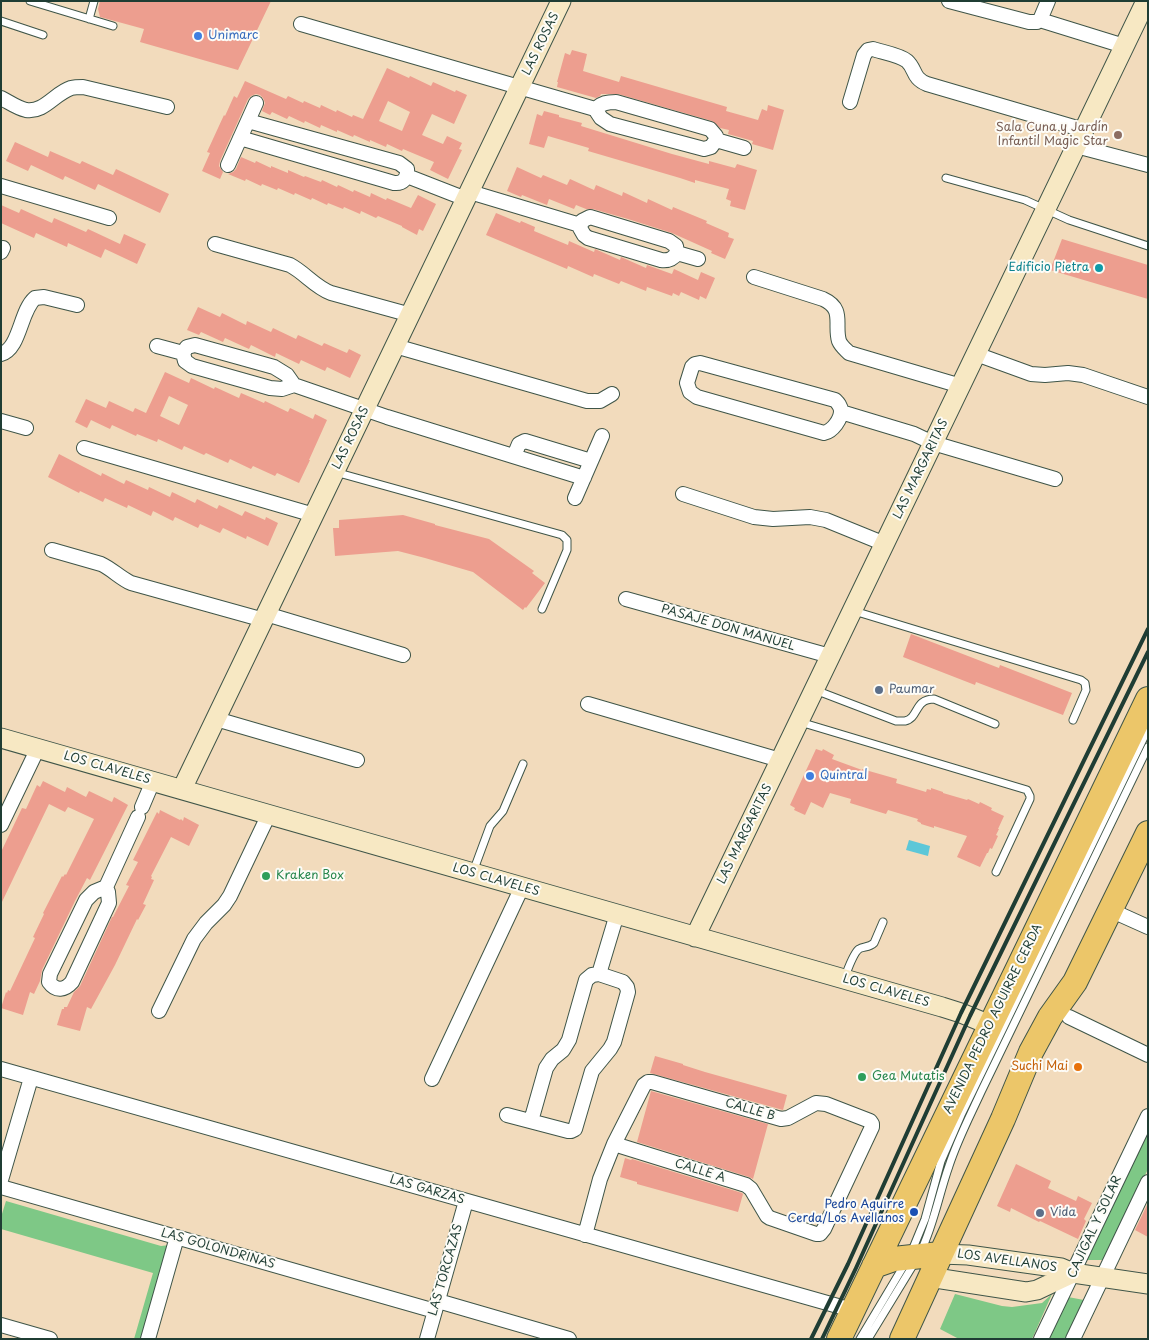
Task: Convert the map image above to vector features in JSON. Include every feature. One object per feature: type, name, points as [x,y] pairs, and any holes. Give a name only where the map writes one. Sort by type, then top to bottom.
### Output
[{"type":"highway","name":"AVENIDA PEDRO AGUIRRE CERDA","points":[[839,1339],[1148,699]]},
{"type":"highway","points":[[902,1339],[930,1277],[923,1256],[1003,1119],[1036,1041],[1075,982],[1148,833]]},
{"type":"highway","points":[[874,1266],[883,1262],[923,1256]]},
{"type":"street","name":"LAS ROSAS","points":[[182,789],[562,1]]},
{"type":"street","points":[[949,1],[1030,22],[1040,20],[1124,46]]},
{"type":"street","points":[[1040,20],[1048,1]]},
{"type":"street","name":"LAS MARGARITAS","points":[[695,937],[1124,46],[1142,22],[1146,1]]},
{"type":"street","name":"LAS ROSAS","points":[[301,24],[520,88]]},
{"type":"street","points":[[850,102],[864,55],[868,50],[873,49],[906,60],[916,76],[927,84],[1080,138],[1148,165]]},
{"type":"street","points":[[1,98],[20,108],[32,110],[71,88],[82,86],[167,107]]},
{"type":"street","points":[[520,88],[595,109],[601,118],[610,124],[704,149],[711,147],[716,140],[714,132],[710,129],[616,102],[603,103],[595,109]]},
{"type":"street","points":[[228,164],[256,103]]},
{"type":"street","points":[[240,138],[394,183],[400,183],[407,176],[407,169],[399,163],[248,121]]},
{"type":"street","points":[[716,140],[744,148]]},
{"type":"street","points":[[407,176],[468,195],[580,224]]},
{"type":"street","points":[[1,186],[109,218]]},
{"type":"street","points":[[580,224],[586,218],[594,218],[669,241],[676,246],[677,253]]},
{"type":"street","points":[[580,224],[581,232],[588,238],[634,252],[666,260],[671,259],[677,253]]},
{"type":"street","points":[[215,244],[290,265],[301,271],[318,287],[411,315]]},
{"type":"street","points":[[677,253],[698,259]]},
{"type":"street","points":[[754,277],[823,299],[831,304],[838,315],[839,340],[844,349],[849,353],[960,386]]},
{"type":"street","points":[[1,354],[6,353],[11,347],[29,306],[35,298],[44,297],[77,305]]},
{"type":"street","points":[[294,385],[276,389],[192,366],[185,361],[183,353],[191,345],[200,346],[274,368],[287,375],[294,385],[584,478]]},
{"type":"street","points":[[157,346],[183,353]]},
{"type":"street","points":[[395,346],[587,401],[600,401],[612,394]]},
{"type":"street","points":[[976,354],[1031,374],[1068,373],[1083,375],[1148,397]]},
{"type":"street","points":[[700,363],[834,400],[840,405],[841,412],[832,430],[824,433],[697,397],[690,392],[687,383],[692,367],[700,363]]},
{"type":"street","points":[[841,412],[1055,479]]},
{"type":"street","points":[[1,421],[26,428]]},
{"type":"street","points":[[575,498],[602,436]]},
{"type":"street","points":[[514,456],[518,444],[525,441],[591,461]]},
{"type":"street","points":[[84,448],[314,514]]},
{"type":"street","points":[[683,494],[754,517],[773,519],[810,517],[826,520],[885,544]]},
{"type":"street","points":[[52,550],[101,564],[131,583],[403,655]]},
{"type":"street","name":"PASAJE DON MANUEL","points":[[626,599],[830,656]]},
{"type":"street","points":[[588,704],[780,760]]},
{"type":"street","points":[[216,719],[357,760]]},
{"type":"street","name":"LOS CLAVELES","points":[[1,738],[961,1013],[990,1026]]},
{"type":"street","points":[[1,825],[38,748]]},
{"type":"street","points":[[106,887],[108,902],[72,982],[66,988],[55,988],[50,982],[50,974],[86,900],[94,892],[106,887],[153,781]]},
{"type":"street","points":[[159,1011],[194,939],[206,923],[224,906],[230,896],[269,814]]},
{"type":"street","points":[[432,1079],[522,887]]},
{"type":"street","points":[[599,974],[617,914]]},
{"type":"street","points":[[1119,914],[1148,927]]},
{"type":"street","points":[[507,1115],[568,1131],[575,1129],[592,1072],[614,1042],[628,992],[623,982],[599,974],[592,975],[586,980],[569,1040],[563,1050],[552,1059],[546,1068],[531,1121]]},
{"type":"street","points":[[1069,1017],[1148,1056]]},
{"type":"street","name":"LAS GARZAS","points":[[1,1069],[852,1310]]},
{"type":"street","points":[[1,1180],[31,1078]]},
{"type":"street","name":"CALLE B","points":[[614,1144],[644,1085],[648,1082],[782,1119],[788,1118],[816,1103],[820,1103],[870,1121],[872,1127],[820,1234],[770,1218]]},
{"type":"street","name":"CAJIGAL Y SOLAR","points":[[1041,1339],[1148,1116]]},
{"type":"street","points":[[584,1235],[600,1179],[614,1144]]},
{"type":"street","name":"CALLE A","points":[[614,1144],[746,1185],[751,1189],[770,1218]]},
{"type":"street","points":[[1073,1339],[1148,1182]]},
{"type":"street","name":"LAS GOLONDRINAS","points":[[1,1187],[177,1238],[545,1335],[569,1339]]},
{"type":"street","name":"LAS TORCAZAS","points":[[427,1339],[466,1201]]},
{"type":"street","points":[[153,1338],[177,1238]]},
{"type":"street","name":"LOS AVELLANOS","points":[[923,1256],[968,1255],[1061,1268],[1073,1273],[1148,1284]]},
{"type":"street","name":"LOS AVELLANOS","points":[[930,1277],[1026,1292],[1037,1290],[1073,1273]]},
{"type":"street","points":[[1,1325],[50,1339]]},
{"type":"lane","points":[[30,1],[113,26]]},
{"type":"lane","points":[[89,19],[94,1]]},
{"type":"lane","points":[[1,21],[43,35]]},
{"type":"lane","points":[[946,178],[1024,200],[1069,220],[1148,246]]},
{"type":"lane","points":[[335,472],[562,535],[567,540],[568,547],[542,609]]},
{"type":"lane","points":[[852,611],[1081,680],[1086,683],[1086,690],[1073,720]]},
{"type":"lane","points":[[814,690],[896,720],[907,721],[914,715],[920,704],[927,699],[934,699],[995,724]]},
{"type":"lane","points":[[799,722],[1027,790],[1030,799],[996,872]]},
{"type":"lane","points":[[923,1256],[915,1245],[926,1219],[941,1162],[961,1116],[1148,729]]},
{"type":"lane","points":[[868,1339],[923,1256],[956,1145],[1148,747]]},
{"type":"lane","points":[[472,873],[488,830],[493,822],[502,814],[523,764]]},
{"type":"lane","points":[[844,979],[856,952],[861,948],[874,944],[883,922]]},
{"type":"lane","points":[[860,1339],[923,1256]]},
{"type":"green space","points":[[1148,1130],[1148,1169],[1104,1260],[1084,1260]]},
{"type":"green space","points":[[6,1201],[161,1246],[170,1245],[142,1339],[134,1339],[153,1273],[1,1229],[1,1217]]},
{"type":"green space","points":[[955,1294],[1012,1307],[1042,1303],[1052,1294],[1032,1339],[959,1339],[940,1329]]},
{"type":"green space","points":[[1068,1297],[1084,1300],[1066,1339],[1048,1339]]},
{"type":"water","points":[[909,840],[930,846],[928,856],[906,850]]},
{"type":"building","name":"Unimarc","points":[[100,1],[271,1],[238,70],[140,42],[144,29],[100,17],[98,9]]},
{"type":"building","points":[[572,50],[587,54],[583,71],[619,82],[621,76],[727,107],[726,111],[758,120],[762,109],[767,111],[768,105],[784,110],[773,150],[752,144],[753,141],[728,134],[729,130],[720,128],[712,121],[618,94],[601,94],[596,98],[557,87],[565,53],[570,55]]},
{"type":"building","points":[[387,68],[431,86],[433,82],[467,95],[454,124],[432,114],[422,135],[443,144],[447,136],[462,143],[459,149],[462,150],[448,179],[430,170],[434,162],[403,149],[402,151],[387,144],[386,147],[354,135],[353,137],[337,130],[337,132],[321,125],[320,128],[289,116],[287,119],[272,112],[270,115],[262,111],[265,103],[260,95],[256,94],[248,99],[220,161],[219,166],[223,172],[220,179],[202,171],[210,153],[207,152],[224,115],[234,96],[237,98],[245,81],[286,99],[288,96],[303,103],[304,101],[320,108],[321,105],[336,112],[337,110],[352,117],[353,115],[363,119]],"holes":[[[388,101],[410,112],[402,131],[379,121]]]},
{"type":"building","points":[[544,111],[582,123],[581,126],[672,154],[709,164],[709,161],[735,168],[737,164],[757,170],[745,210],[730,206],[731,201],[726,199],[729,189],[695,180],[695,183],[588,151],[589,148],[548,136],[544,148],[529,144],[537,114],[542,116]]},
{"type":"building","points":[[15,142],[48,157],[50,151],[80,164],[82,161],[113,175],[116,169],[169,194],[160,213],[98,184],[95,190],[65,176],[63,180],[31,165],[28,171],[6,161]]},
{"type":"building","points":[[241,157],[288,173],[288,170],[321,182],[322,180],[337,187],[338,185],[370,197],[371,193],[411,208],[418,195],[436,204],[423,231],[419,229],[417,235],[402,226],[378,216],[376,218],[361,211],[360,214],[344,207],[343,209],[328,203],[327,205],[312,198],[311,200],[295,193],[294,195],[262,184],[261,186],[228,174],[236,169]]},
{"type":"building","points":[[517,167],[541,178],[543,175],[567,185],[570,179],[594,190],[596,185],[622,196],[623,192],[647,203],[648,199],[672,210],[673,207],[707,221],[706,223],[729,233],[728,237],[734,239],[725,259],[672,233],[628,219],[576,205],[574,209],[549,199],[547,205],[522,195],[521,197],[507,191]]},
{"type":"building","points":[[1,205],[19,213],[21,209],[52,223],[54,218],[86,232],[88,229],[120,244],[124,234],[146,244],[137,264],[105,249],[101,258],[68,243],[67,247],[36,233],[34,238],[1,223]]},
{"type":"building","points":[[496,213],[535,227],[534,231],[568,245],[569,241],[594,252],[595,249],[620,260],[621,257],[646,268],[647,265],[672,274],[674,269],[698,280],[701,272],[715,278],[706,299],[700,296],[699,300],[681,292],[679,296],[673,293],[672,296],[647,287],[646,291],[621,281],[619,284],[594,274],[593,277],[568,266],[567,269],[486,235]]},
{"type":"building","name":"Edificio Pietra","points":[[1062,239],[1148,265],[1148,299],[1050,270]]},
{"type":"building","points":[[198,307],[220,317],[222,313],[246,325],[247,321],[271,332],[273,328],[296,339],[298,335],[322,346],[324,343],[347,353],[349,349],[361,355],[350,378],[327,367],[325,371],[301,360],[299,364],[276,353],[275,357],[251,345],[249,349],[225,338],[223,342],[201,332],[199,335],[187,330]]},
{"type":"building","points":[[165,372],[189,383],[191,378],[239,398],[241,393],[264,403],[265,401],[288,412],[290,408],[313,419],[315,414],[327,420],[299,483],[277,473],[275,476],[253,466],[251,469],[230,459],[228,463],[184,446],[182,450],[158,439],[157,442],[137,434],[136,436],[112,425],[110,429],[91,420],[87,428],[75,422],[86,399],[106,408],[109,401],[133,412],[135,408],[146,413]],"holes":[[[169,396],[188,405],[179,425],[160,416]]]},
{"type":"building","points":[[59,454],[101,476],[102,473],[124,484],[126,480],[148,490],[149,487],[170,497],[172,492],[195,503],[197,499],[217,509],[219,505],[242,516],[245,511],[265,520],[266,517],[278,523],[268,546],[247,536],[246,539],[223,528],[220,533],[200,524],[198,528],[175,517],[173,521],[153,511],[151,516],[128,505],[127,508],[105,498],[103,502],[80,491],[79,493],[48,477]]},
{"type":"building","points":[[403,515],[489,539],[534,571],[532,573],[545,583],[523,610],[473,572],[425,558],[398,551],[335,556],[333,528],[339,528],[339,520]]},
{"type":"building","points":[[911,634],[999,668],[1000,665],[1072,693],[1063,715],[976,682],[975,685],[903,657]]},
{"type":"building","points":[[816,749],[822,751],[823,749],[834,755],[832,759],[862,770],[897,779],[896,783],[926,792],[927,789],[931,790],[931,788],[979,804],[980,802],[992,808],[991,810],[1004,816],[992,849],[990,848],[980,867],[957,857],[967,836],[921,824],[917,821],[918,819],[888,810],[886,814],[850,803],[851,799],[830,793],[823,808],[811,802],[805,815],[794,810],[795,808],[790,805]]},
{"type":"building","points":[[43,781],[65,792],[67,787],[86,797],[89,791],[112,802],[114,797],[128,805],[90,880],[87,878],[75,901],[42,970],[40,981],[34,994],[30,992],[23,1015],[1,1008],[6,992],[10,991],[35,938],[33,937],[43,913],[62,876],[66,875],[94,819],[68,807],[65,812],[49,804],[1,904],[1,852],[22,808],[26,809],[37,785],[40,787]]},
{"type":"building","points":[[160,810],[180,820],[183,821],[184,817],[199,825],[189,846],[171,837],[151,876],[151,879],[154,880],[143,904],[146,905],[91,1009],[87,1007],[80,1031],[57,1025],[62,1009],[67,1007],[74,992],[80,986],[112,917],[129,886],[126,885],[138,862],[133,860],[157,812],[159,814]]},
{"type":"building","points":[[655,1056],[787,1095],[783,1110],[650,1073]]},
{"type":"building","points":[[651,1091],[768,1124],[753,1179],[637,1142]]},
{"type":"building","points":[[625,1158],[742,1193],[738,1212],[637,1184],[637,1182],[620,1177]]},
{"type":"building","points":[[1016,1164],[1051,1181],[1048,1188],[1076,1201],[1078,1196],[1092,1203],[1084,1219],[1086,1221],[1078,1239],[1011,1208],[1010,1212],[997,1206]]},
{"type":"building","points":[[1148,1203],[1148,1237],[1135,1230]]},
{"type":"railway","points":[[811,1339],[848,1264],[961,1013],[1148,629]]},
{"type":"railway","points":[[822,1339],[970,1016],[1148,652]]},
{"type":"place","name":"Unimarc","points":[[198,36]]},
{"type":"place","name":"Sala Cuna y Jardín Infantil Magic Star","points":[[1118,135]]},
{"type":"place","name":"Edificio Pietra","points":[[1099,268]]},
{"type":"place","name":"Paumar","points":[[879,690]]},
{"type":"place","name":"Quintral","points":[[810,776]]},
{"type":"place","name":"Kraken Box","points":[[266,876]]},
{"type":"place","name":"Suchi Mai","points":[[1078,1067]]},
{"type":"place","name":"Gea Mutatis","points":[[862,1077]]},
{"type":"place","name":"Pedro Aguirre Cerda/Los Avellanos","points":[[914,1212]]},
{"type":"place","name":"Vida","points":[[1040,1213]]}]
